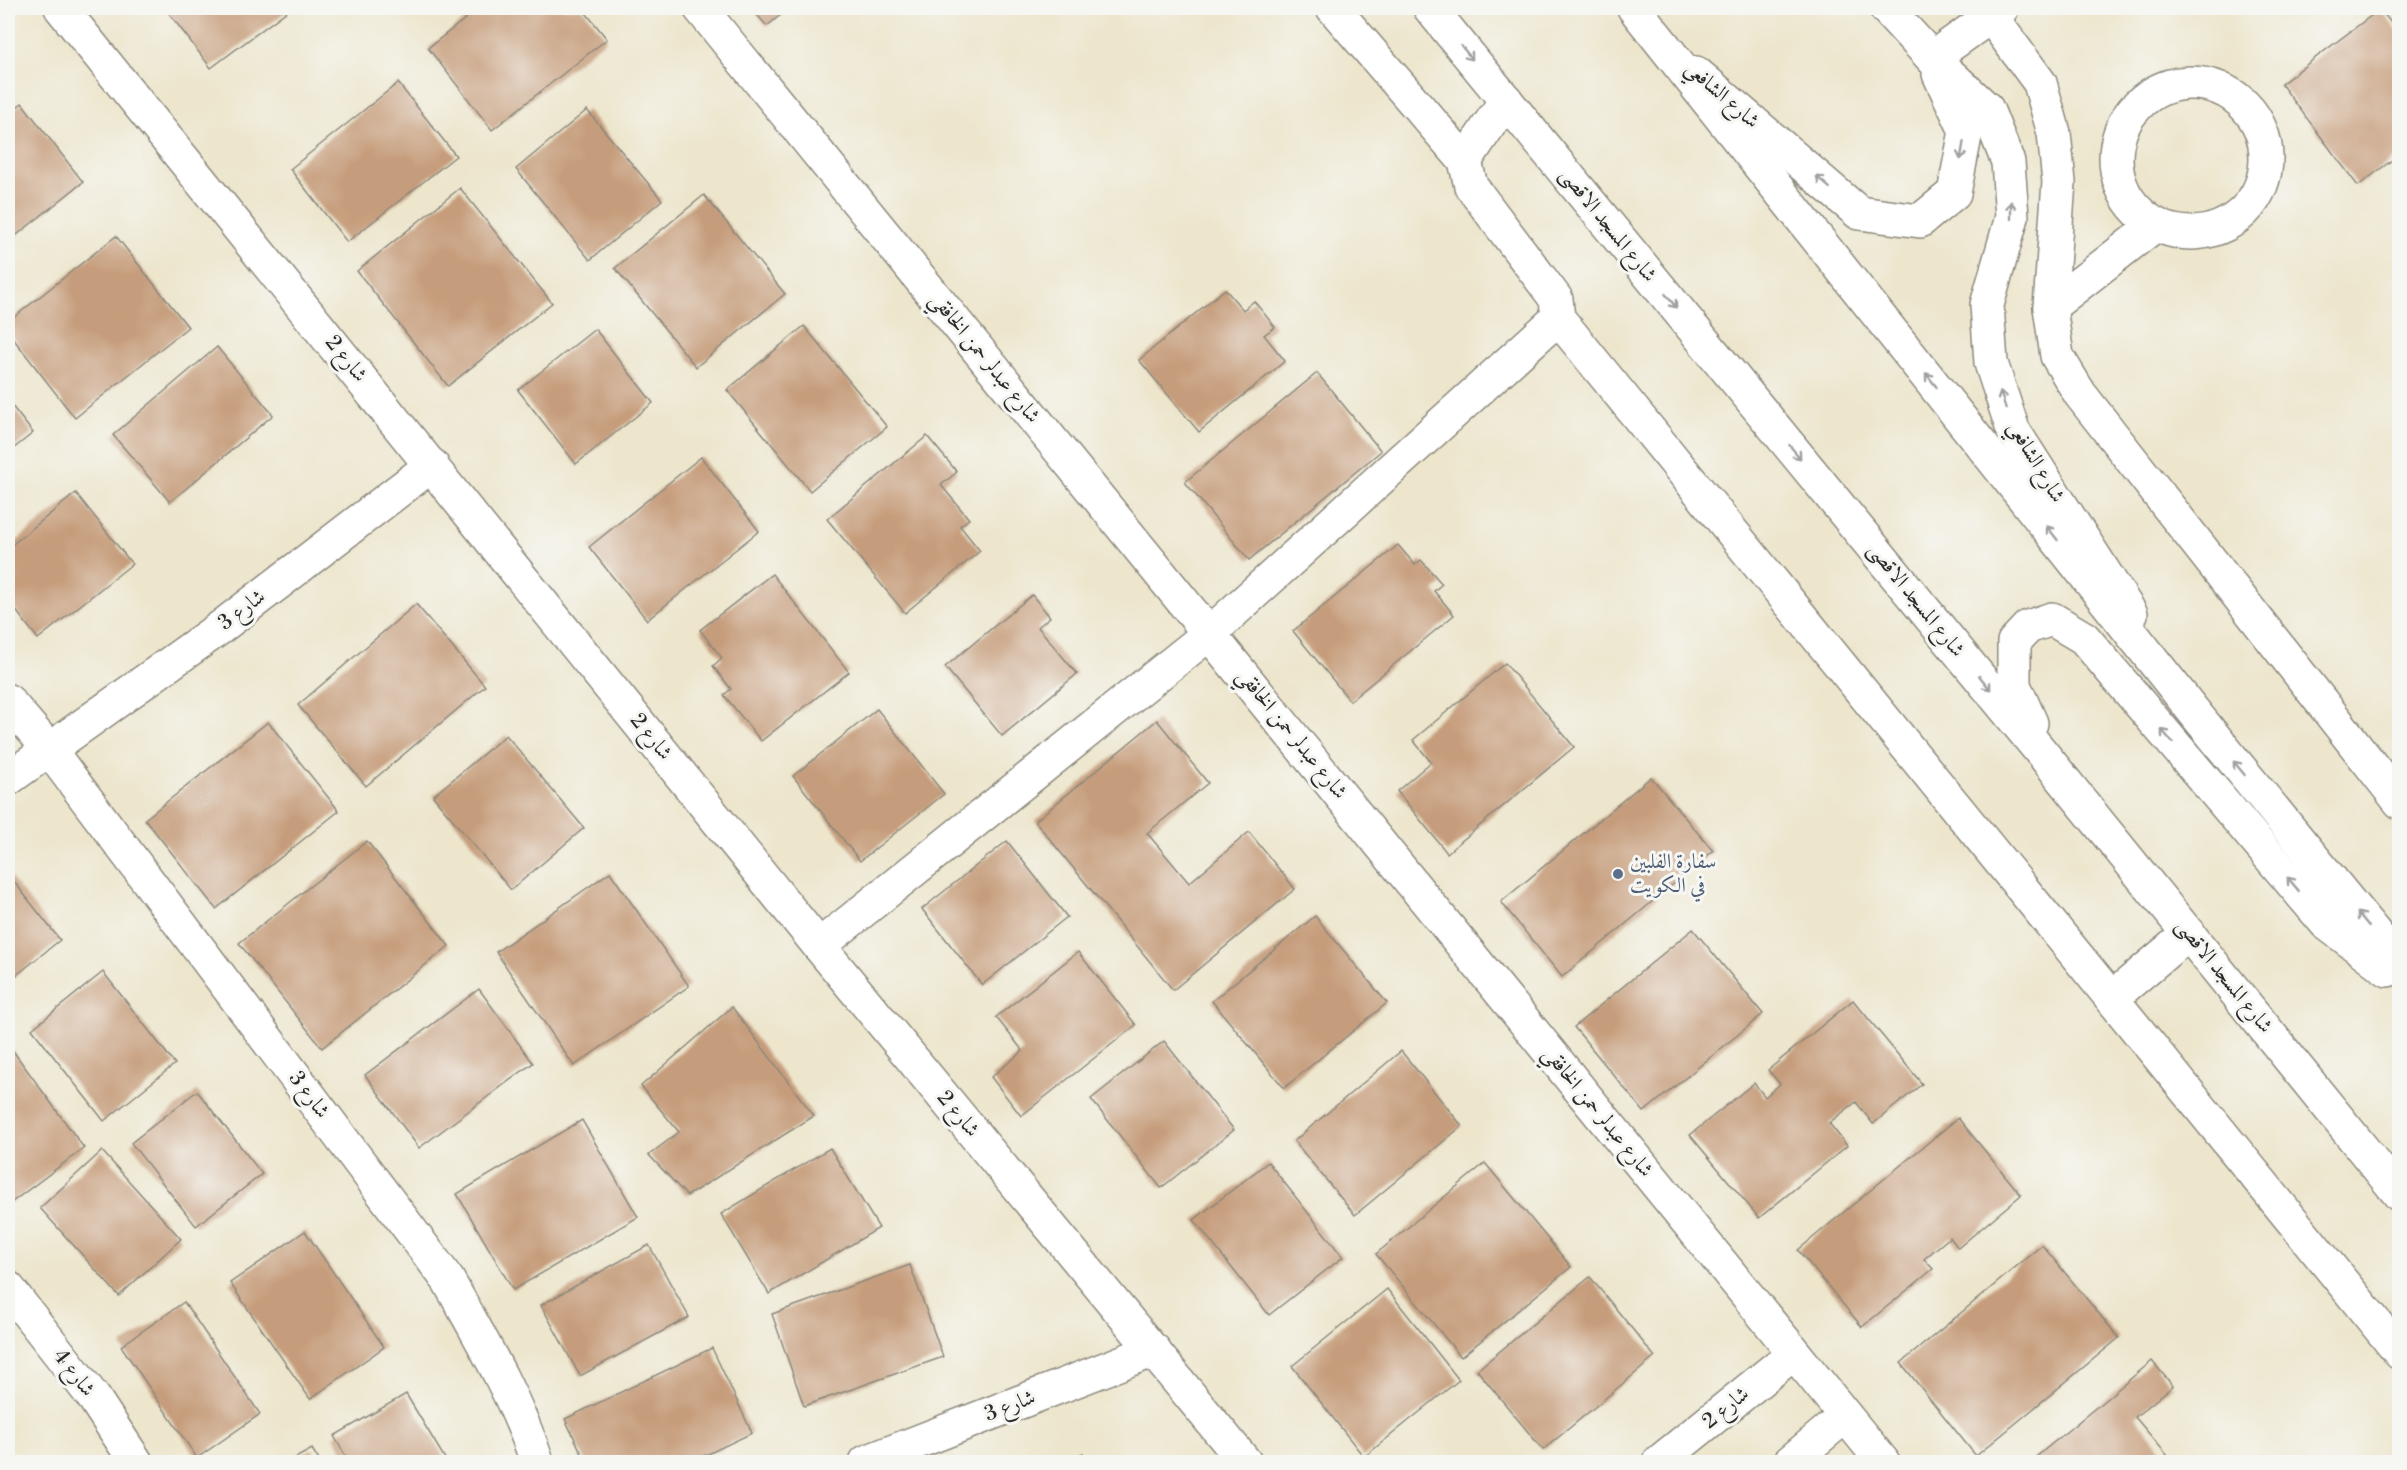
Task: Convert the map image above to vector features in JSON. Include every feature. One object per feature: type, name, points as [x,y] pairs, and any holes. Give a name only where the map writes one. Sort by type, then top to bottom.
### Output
[{"type":"street","name":"شارع 2","points":[[61,8],[819,946],[1245,1462]]},
{"type":"street","name":"شارع عبدلر حمن الخافقي","points":[[700,8],[1883,1462]]},
{"type":"street","points":[[1333,8],[1465,161],[1471,186],[1556,299],[1558,318],[2113,997],[2400,1353]]},
{"type":"street","name":"شارع المسجد الاقصى","points":[[1430,8],[2046,758],[2400,1195]]},
{"type":"street","points":[[1634,8],[1670,50],[2198,717],[2400,964]]},
{"type":"street","name":"شارع الشافعي","points":[[1886,8],[1932,58],[1987,109],[2008,162],[2012,217],[1987,306],[1991,363],[2013,430],[2198,717]]},
{"type":"street","points":[[1932,58],[1996,11],[2040,83],[2054,133],[2059,182],[2050,307],[2057,356],[2080,394],[2400,802]]},
{"type":"street","name":"شارع الشافعي","points":[[1670,50],[1858,213],[1920,221],[1954,193],[1966,131],[1932,58]]},
{"type":"street","points":[[2194,82],[2216,86],[2236,97],[2252,113],[2262,133],[2266,155],[2263,178],[2254,198],[2240,215],[2220,227],[2199,233],[2176,232],[2155,225],[2137,211],[2130,202],[2116,171],[2116,148],[2122,127],[2134,108],[2151,93],[2171,84],[2194,82]]},
{"type":"street","points":[[1465,161],[1506,100]]},
{"type":"street","points":[[2050,307],[2155,225]]},
{"type":"street","points":[[819,946],[1210,633],[1558,318]]},
{"type":"street","name":"شارع 3","points":[[48,748],[221,627],[432,465]]},
{"type":"street","points":[[2046,758],[2014,685],[2014,642],[2028,627],[2052,619],[2084,638],[2326,923],[2400,978]]},
{"type":"street","name":"شارع 3","points":[[8,701],[48,748],[448,1280],[508,1393],[527,1432],[537,1462]]},
{"type":"street","points":[[8,779],[48,748]]},
{"type":"street","points":[[2113,997],[2189,933]]},
{"type":"street","name":"شارع 4","points":[[8,1288],[94,1398],[136,1462]]},
{"type":"street","name":"شارع 3","points":[[866,1462],[1154,1350]]},
{"type":"street","name":"شارع 2","points":[[1659,1462],[1794,1353]]},
{"type":"street","points":[[1790,1462],[1845,1416]]},
{"type":"building","points":[[165,8],[291,8],[211,68]]},
{"type":"building","points":[[479,8],[582,8],[607,39],[492,130],[428,48]]},
{"type":"building","points":[[751,8],[789,8],[767,26]]},
{"type":"building","points":[[2380,9],[2400,34],[2400,154],[2358,186],[2281,84]]},
{"type":"building","points":[[398,83],[456,156],[347,242],[290,169]]},
{"type":"building","points":[[22,103],[83,182],[8,242],[8,114]]},
{"type":"building","points":[[587,110],[662,200],[590,260],[516,169]]},
{"type":"building","points":[[460,188],[552,303],[448,386],[357,271]]},
{"type":"building","points":[[704,195],[785,294],[696,367],[615,268]]},
{"type":"building","points":[[116,236],[188,327],[75,418],[8,332],[8,322]]},
{"type":"building","points":[[1225,289],[1243,310],[1254,301],[1275,327],[1264,335],[1285,361],[1199,432],[1139,360]]},
{"type":"building","points":[[804,326],[887,427],[810,491],[727,390]]},
{"type":"building","points":[[595,329],[653,403],[576,464],[518,390]]},
{"type":"building","points":[[217,347],[273,415],[170,502],[113,435]]},
{"type":"building","points":[[1317,373],[1381,451],[1249,560],[1185,482]]},
{"type":"building","points":[[8,401],[33,433],[8,453]]},
{"type":"building","points":[[927,436],[957,472],[941,485],[969,519],[960,526],[980,551],[905,613],[827,519]]},
{"type":"building","points":[[701,457],[759,531],[647,620],[589,547]]},
{"type":"building","points":[[76,493],[132,564],[38,639],[8,600],[8,548]]},
{"type":"building","points":[[1398,545],[1415,565],[1421,560],[1442,584],[1434,591],[1454,615],[1350,701],[1293,631]]},
{"type":"building","points":[[772,574],[849,672],[761,741],[724,695],[731,689],[713,666],[722,658],[700,630]]},
{"type":"building","points":[[1032,595],[1050,617],[1038,627],[1077,674],[1002,736],[945,667]]},
{"type":"building","points":[[416,604],[485,686],[366,786],[298,705]]},
{"type":"building","points":[[1505,663],[1574,747],[1447,853],[1397,791],[1431,762],[1413,740]]},
{"type":"building","points":[[877,709],[944,794],[860,861],[793,776]]},
{"type":"building","points":[[1157,720],[1208,783],[1147,833],[1189,883],[1249,832],[1295,889],[1173,990],[1035,821]]},
{"type":"building","points":[[268,722],[339,811],[216,909],[145,819]]},
{"type":"building","points":[[506,735],[584,828],[511,890],[433,796]]},
{"type":"building","points":[[1651,777],[1713,851],[1562,977],[1501,902]]},
{"type":"building","points":[[367,841],[449,946],[322,1048],[239,943]]},
{"type":"building","points":[[1007,841],[1067,917],[982,985],[922,909]]},
{"type":"building","points":[[610,872],[689,986],[574,1066],[496,952]]},
{"type":"building","points":[[8,874],[60,940],[8,982]]},
{"type":"building","points":[[1315,916],[1387,1003],[1284,1088],[1212,1001]]},
{"type":"building","points":[[1693,929],[1763,1014],[1644,1112],[1574,1027]]},
{"type":"building","points":[[1078,952],[1136,1025],[1021,1116],[991,1077],[1023,1051],[996,1017]]},
{"type":"building","points":[[103,972],[175,1064],[104,1121],[32,1029]]},
{"type":"building","points":[[479,989],[533,1063],[419,1148],[365,1075]]},
{"type":"building","points":[[1853,1000],[1922,1084],[1873,1124],[1856,1102],[1829,1123],[1847,1146],[1759,1218],[1690,1135],[1754,1083],[1765,1097],[1780,1084],[1768,1070]]},
{"type":"building","points":[[732,1007],[814,1116],[687,1196],[649,1155],[679,1132],[641,1086]]},
{"type":"building","points":[[1164,1041],[1234,1130],[1161,1188],[1091,1099]]},
{"type":"building","points":[[8,1044],[84,1148],[8,1205]]},
{"type":"building","points":[[1401,1051],[1462,1126],[1355,1215],[1294,1141]]},
{"type":"building","points":[[197,1091],[262,1174],[196,1226],[131,1143]]},
{"type":"building","points":[[1958,1118],[2021,1195],[1958,1248],[1950,1237],[1924,1259],[1933,1269],[1862,1327],[1798,1250]]},
{"type":"building","points":[[582,1120],[638,1217],[513,1290],[457,1194]]},
{"type":"building","points":[[830,1148],[879,1228],[769,1294],[721,1214]]},
{"type":"building","points":[[102,1151],[181,1239],[119,1296],[40,1208]]},
{"type":"building","points":[[1268,1162],[1343,1257],[1269,1315],[1194,1220]]},
{"type":"building","points":[[1485,1163],[1571,1267],[1461,1357],[1376,1254]]},
{"type":"building","points":[[305,1231],[384,1347],[310,1399],[230,1283]]},
{"type":"building","points":[[649,1245],[689,1317],[580,1376],[541,1305]]},
{"type":"building","points":[[2042,1245],[2119,1338],[1976,1456],[1901,1363]]},
{"type":"building","points":[[910,1265],[943,1357],[804,1406],[772,1314]]},
{"type":"building","points":[[1590,1277],[1655,1357],[1543,1450],[1477,1370]]},
{"type":"building","points":[[1387,1289],[1459,1380],[1364,1457],[1292,1366]]},
{"type":"building","points":[[184,1302],[260,1414],[197,1458],[121,1346]]},
{"type":"building","points":[[712,1348],[752,1433],[691,1462],[586,1462],[565,1419]]},
{"type":"building","points":[[2152,1361],[2173,1386],[2135,1417],[2173,1462],[2030,1462]]},
{"type":"building","points":[[406,1394],[447,1462],[349,1462],[334,1436]]},
{"type":"building","points":[[312,1449],[320,1462],[288,1462]]},
{"type":"building","points":[[1083,1453],[1086,1462],[1059,1462]]},
{"type":"place","name":"سفارة الفلبين في الكويت","points":[[1618,874]]}]
